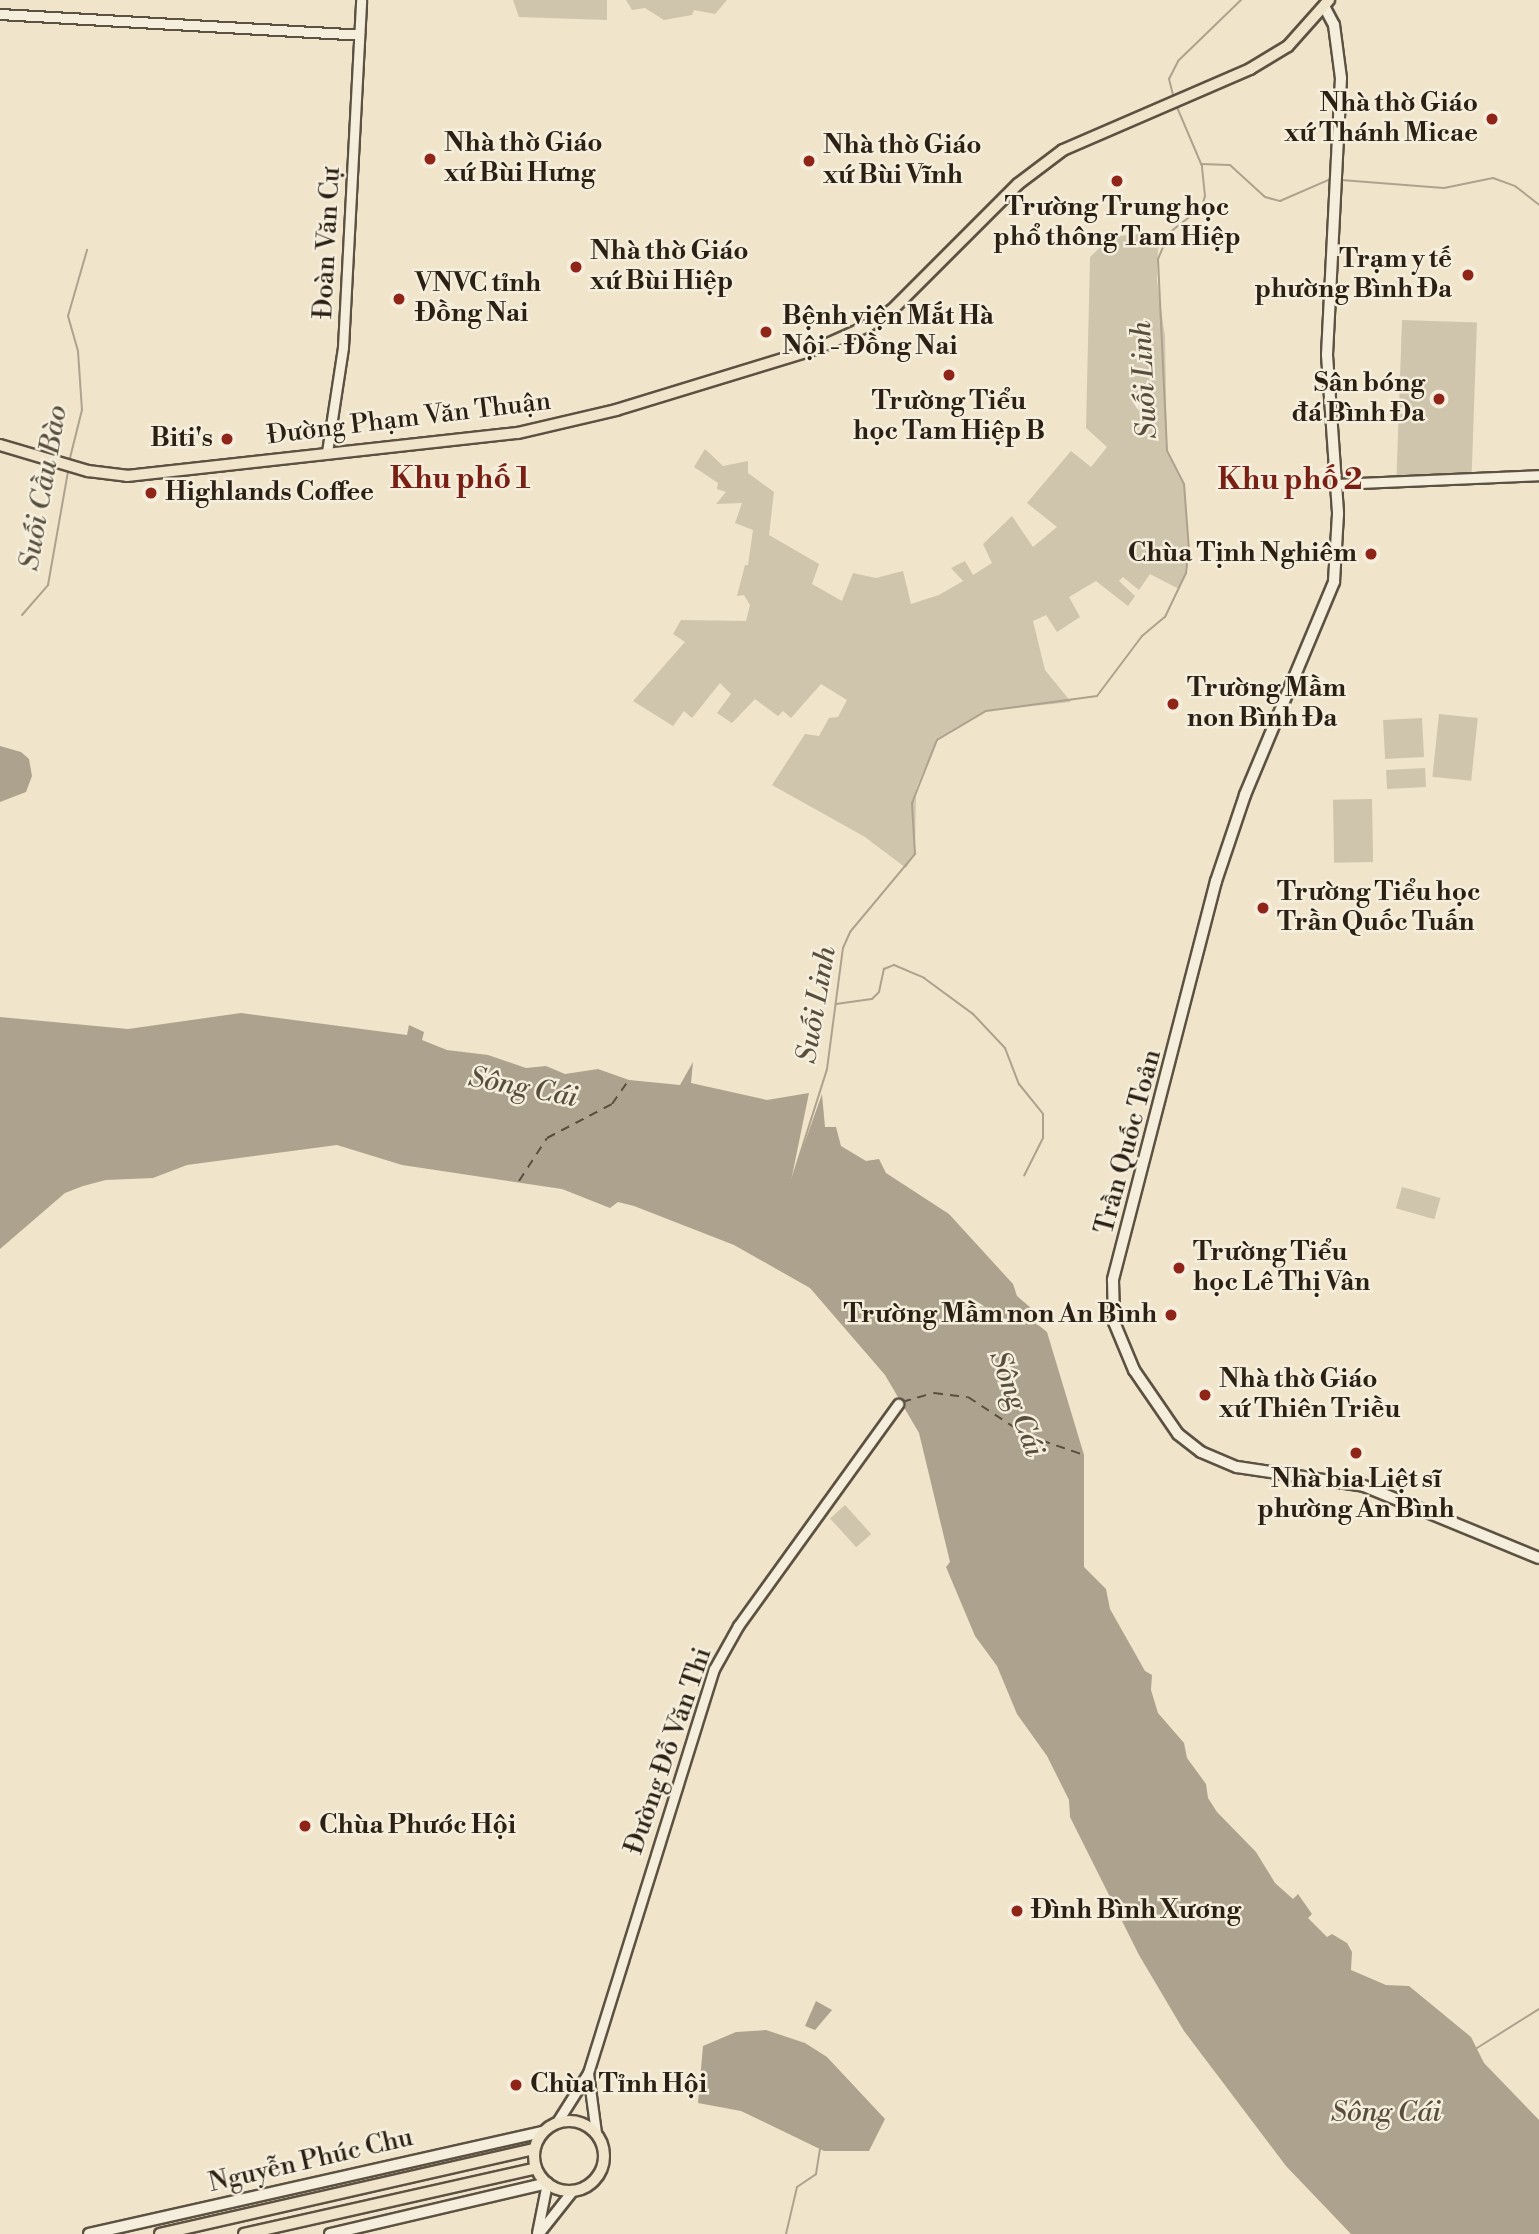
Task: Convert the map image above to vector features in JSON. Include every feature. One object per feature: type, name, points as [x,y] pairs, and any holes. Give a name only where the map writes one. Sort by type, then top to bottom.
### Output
[{"type":"main road","name":"Đường Phạm Văn Thuận","points":[[0,445],[69,465],[127,476],[548,427],[841,339],[868,326],[905,299],[979,220],[1035,170],[1063,150],[1181,99],[1279,52],[1327,4]]},
{"type":"main road","name":"Trần Quốc Toản","points":[[1327,4],[1334,25],[1340,67],[1338,179],[1327,355],[1338,544],[1328,604],[1245,795],[1216,881],[1178,1041],[1113,1280],[1114,1322],[1134,1370],[1178,1434],[1201,1451],[1237,1467],[1364,1486],[1539,1558]]},
{"type":"main road","points":[[330,2234],[547,2183],[572,2191],[586,2187],[601,2170],[603,2147],[596,2133],[580,2122],[557,2122],[543,2132],[534,2149],[536,2168],[547,2183]]},
{"type":"main road","name":"Nguyễn Phúc Chu","points":[[89,2234],[543,2132]]},
{"type":"main road","name":"Nguyễn Phúc Chu","points":[[160,2234],[534,2149]]},
{"type":"main road","points":[[244,2234],[536,2168]]},
{"type":"street","name":"Đoàn Văn Cự","points":[[327,452],[342,351],[361,0]]},
{"type":"street","points":[[0,15],[359,35]]},
{"type":"street","points":[[1335,484],[1539,475]]},
{"type":"street","name":"Đường Đỗ Văn Thi","points":[[557,2122],[588,2073],[714,1668],[738,1626],[898,1404]]},
{"type":"street","name":"Đường Đỗ Văn Thi","points":[[588,2073],[596,2133]]},
{"type":"street","points":[[537,2234],[547,2183]]},
{"type":"street","points":[[537,2234],[572,2191]]},
{"type":"shaded area","points":[[513,0],[607,0],[607,20],[519,17]]},
{"type":"shaded area","points":[[626,0],[727,0],[715,14],[694,10],[692,15],[664,20],[645,8],[632,10]]},
{"type":"shaded area","points":[[1138,234],[1164,241],[1158,249],[1157,280],[1165,337],[1167,450],[1184,484],[1189,550],[1186,573],[1179,589],[1150,574],[1139,590],[1123,577],[1119,581],[1135,596],[1128,606],[1096,581],[1069,597],[1080,617],[1057,632],[1046,615],[1033,621],[1045,670],[1071,702],[986,711],[937,740],[916,789],[915,854],[906,868],[865,837],[772,785],[805,734],[819,736],[829,718],[838,717],[847,700],[821,684],[791,718],[783,711],[778,716],[755,699],[732,723],[717,713],[731,694],[720,683],[692,718],[684,711],[673,726],[633,701],[685,642],[673,634],[681,620],[746,621],[750,605],[744,595],[737,596],[745,565],[748,565],[753,530],[735,523],[742,503],[716,504],[726,492],[717,489],[718,483],[694,467],[705,449],[723,466],[748,461],[748,473],[774,492],[769,535],[819,564],[812,584],[842,601],[853,573],[876,578],[903,571],[911,604],[939,595],[963,581],[951,568],[965,561],[973,575],[992,563],[983,544],[1012,516],[1033,547],[1057,527],[1027,503],[1071,451],[1091,467],[1107,447],[1086,428],[1090,257],[1109,239],[1115,242],[1119,236]]},
{"type":"shaded area","name":"Sân bóng đá Bình Đa","points":[[1402,320],[1477,323],[1471,482],[1396,479]]},
{"type":"shaded area","points":[[1439,714],[1478,718],[1471,781],[1432,777]]},
{"type":"shaded area","points":[[1422,718],[1424,757],[1385,759],[1383,720]]},
{"type":"shaded area","points":[[1425,768],[1426,787],[1387,789],[1386,770]]},
{"type":"shaded area","points":[[1372,799],[1373,862],[1334,863],[1333,800]]},
{"type":"shaded area","points":[[1402,1187],[1440,1198],[1434,1219],[1396,1208]]},
{"type":"shaded area","points":[[845,1505],[871,1534],[856,1547],[830,1518]]},
{"type":"water","points":[[0,746],[21,752],[29,759],[32,776],[26,792],[0,802]]},
{"type":"water","name":"Sông Cái","points":[[241,1013],[407,1035],[409,1025],[424,1032],[422,1040],[447,1050],[488,1055],[526,1068],[546,1066],[565,1074],[598,1069],[629,1080],[680,1085],[693,1062],[691,1083],[767,1100],[809,1093],[791,1181],[822,1094],[825,1127],[836,1127],[841,1146],[866,1161],[879,1159],[886,1173],[949,1214],[1013,1284],[1017,1296],[1031,1308],[1032,1320],[1047,1332],[1084,1455],[1084,1567],[1106,1589],[1110,1609],[1145,1671],[1152,1675],[1151,1690],[1158,1713],[1184,1743],[1187,1758],[1206,1784],[1208,1798],[1217,1812],[1256,1852],[1275,1883],[1293,1899],[1298,1894],[1312,1914],[1308,1918],[1327,1937],[1332,1934],[1347,1943],[1352,1952],[1351,1970],[1386,1985],[1409,1986],[1471,2037],[1484,2063],[1539,2120],[1539,2234],[1351,2234],[1286,2166],[1184,2031],[1139,1955],[1070,1817],[1069,1800],[1047,1756],[1017,1714],[997,1666],[975,1636],[946,1567],[950,1562],[919,1433],[885,1375],[810,1288],[734,1245],[634,1206],[618,1202],[610,1208],[562,1189],[402,1165],[337,1145],[187,1165],[153,1178],[106,1180],[83,1186],[65,1193],[0,1249],[0,1017],[128,1029]]},
{"type":"water","points":[[816,2001],[832,2010],[815,2030],[805,2026]]},
{"type":"water","points":[[766,2030],[805,2043],[827,2057],[885,2119],[869,2151],[824,2151],[741,2111],[698,2103],[703,2046],[736,2032]]},
{"type":"waterway","name":"Suối Linh","points":[[1174,99],[1169,79],[1178,61],[1241,0]]},
{"type":"waterway","name":"Suối Linh","points":[[789,1189],[827,1069],[843,948],[850,932],[915,854],[912,803],[937,740],[986,711],[1097,696],[1142,636],[1165,617],[1186,573],[1189,550],[1184,484],[1167,450],[1158,259],[1169,233],[1202,207],[1205,196],[1202,166],[1177,107]]},
{"type":"waterway","points":[[1201,164],[1230,165],[1265,197],[1280,201],[1333,178]]},
{"type":"waterway","points":[[1341,180],[1444,188],[1493,178],[1515,186],[1539,205]]},
{"type":"waterway","name":"Suối Cầu Bào","points":[[69,462],[82,410],[78,351],[68,316],[87,250]]},
{"type":"waterway","name":"Suối Cầu Bào","points":[[22,615],[48,585],[68,471]]},
{"type":"waterway","points":[[836,1004],[872,999],[879,992],[884,969],[894,965],[924,978],[973,1014],[1005,1048],[1019,1084],[1043,1114],[1043,1138],[1024,1176]]},
{"type":"waterway","points":[[1477,2048],[1539,2009]]},
{"type":"waterway","points":[[786,2234],[797,2187],[816,2174],[820,2149]]},
{"type":"ferry route","points":[[519,1181],[547,1138],[612,1104],[629,1080]]},
{"type":"ferry route","points":[[902,1402],[934,1393],[968,1397],[1026,1435],[1084,1455]]},
{"type":"place","name":"Nhà thờ Giáo xứ Thánh Micae","points":[[1492,119]]},
{"type":"place","name":"Nhà thờ Giáo xứ Bùi Hưng","points":[[430,159]]},
{"type":"place","name":"Nhà thờ Giáo xứ Bùi Vĩnh","points":[[809,161]]},
{"type":"place","name":"Trường Trung học phổ thông Tam Hiệp","points":[[1117,181]]},
{"type":"place","name":"Nhà thờ Giáo xứ Bùi Hiệp","points":[[576,267]]},
{"type":"place","name":"Trạm y tế phường Bình Đa","points":[[1468,275]]},
{"type":"place","name":"VNVC tỉnh Đồng Nai","points":[[399,299]]},
{"type":"place","name":"Bệnh viện Mắt Hà Nội - Đồng Nai","points":[[766,332]]},
{"type":"place","name":"Trường Tiểu học Tam Hiệp B","points":[[949,375]]},
{"type":"place","name":"Sân bóng đá Bình Đa","points":[[1439,399]]},
{"type":"place","name":"Biti's","points":[[227,439]]},
{"type":"place","name":"Highlands Coffee","points":[[151,493]]},
{"type":"place","name":"Chùa Tịnh Nghiêm","points":[[1371,554]]},
{"type":"place","name":"Trường Mầm non Bình Đa","points":[[1173,704]]},
{"type":"place","name":"Trường Tiểu học Trần Quốc Tuấn","points":[[1263,908]]},
{"type":"place","name":"Trường Tiểu học Lê Thị Vân","points":[[1179,1268]]},
{"type":"place","name":"Trường Mầm non An Bình","points":[[1171,1315]]},
{"type":"place","name":"Nhà thờ Giáo xứ Thiên Triều","points":[[1205,1395]]},
{"type":"place","name":"Nhà bia Liệt sĩ phường An Bình","points":[[1356,1453]]},
{"type":"place","name":"Chùa Phước Hội","points":[[305,1826]]},
{"type":"place","name":"Đình Bình Xương","points":[[1017,1911]]},
{"type":"place","name":"Chùa Tỉnh Hội","points":[[516,2085]]},
{"type":"district","name":"Khu phố 1","points":[[460,479]]},
{"type":"district","name":"Khu phố 2","points":[[1290,480]]}]
